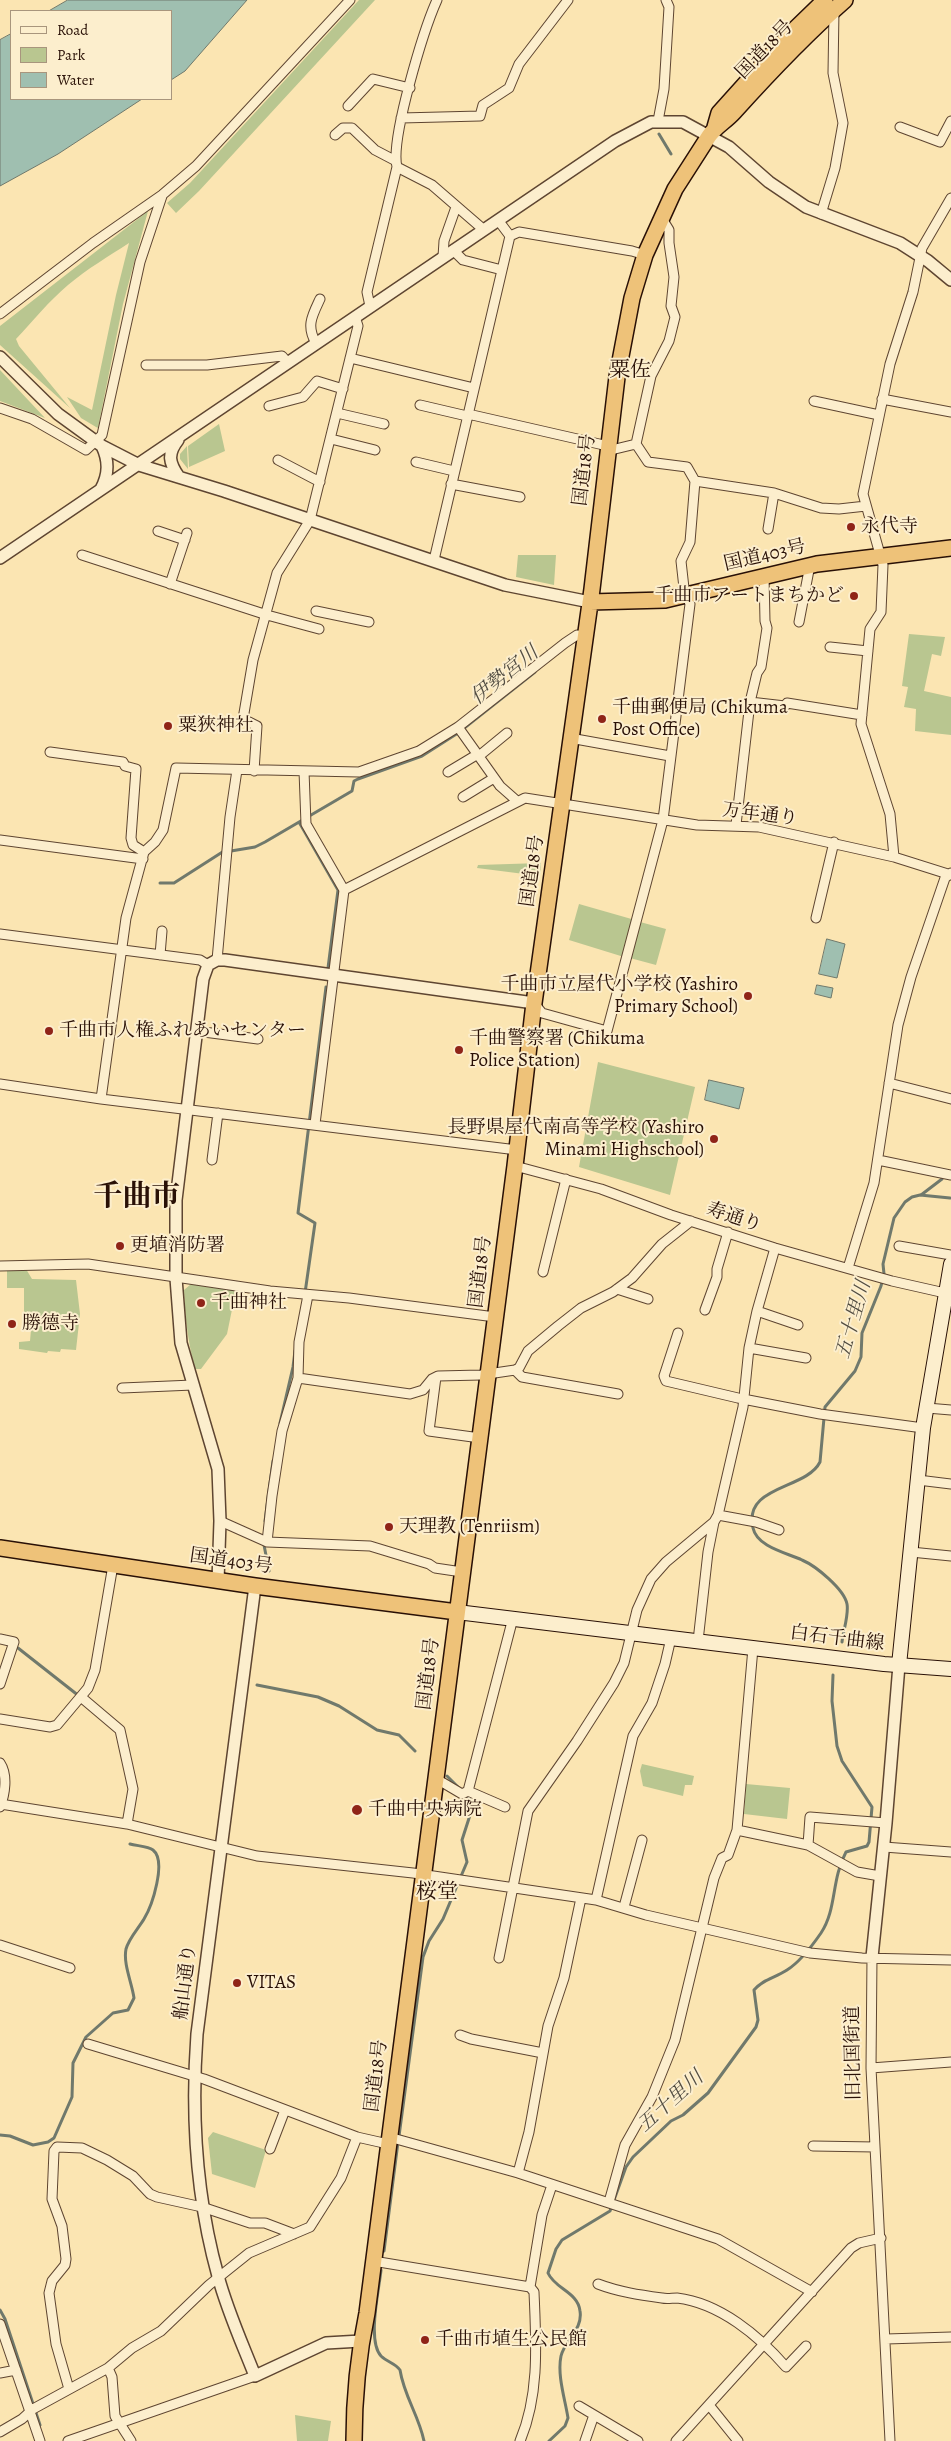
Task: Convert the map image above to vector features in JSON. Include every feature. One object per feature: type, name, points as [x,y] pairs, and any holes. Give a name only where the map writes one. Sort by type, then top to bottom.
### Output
[{"type":"highway","name":"国道18号","points":[[354,2441],[355,2389],[361,2341],[480,1438],[534,1003],[590,602],[607,449],[632,298],[645,255],[664,221],[675,189],[712,132],[719,113],[791,32],[835,3]]},
{"type":"highway","name":"国道403号","points":[[590,602],[640,602],[687,596],[810,565],[880,555],[951,548]]},
{"type":"highway","name":"国道403号","points":[[0,1548],[218,1581],[457,1612]]},
{"type":"main road","name":"白石千曲線","points":[[457,1612],[899,1665],[923,1428],[945,1327],[945,1293],[951,1264]]},
{"type":"main road","points":[[899,1665],[951,1669]]},
{"type":"street","points":[[0,314],[93,243],[162,196],[196,166],[350,0]]},
{"type":"street","points":[[370,306],[367,292],[396,164],[401,118],[428,19],[437,0]]},
{"type":"street","points":[[401,118],[480,116],[483,105],[509,88],[519,64],[568,0]]},
{"type":"street","points":[[658,121],[665,71],[669,7],[666,0]]},
{"type":"street","points":[[821,214],[834,168],[843,123],[834,74],[835,3]]},
{"type":"street","points":[[348,106],[373,79],[410,88]]},
{"type":"street","points":[[0,558],[630,131],[658,121],[683,122],[712,132],[769,182],[806,207],[900,243],[921,256],[951,280]]},
{"type":"street","points":[[900,127],[940,142],[951,121]]},
{"type":"street","points":[[335,136],[343,128],[352,128],[375,150],[432,185],[484,230]]},
{"type":"street","points":[[100,490],[107,478],[108,467],[100,444],[102,434],[106,424],[140,262],[162,196]]},
{"type":"street","points":[[894,857],[890,814],[861,724],[870,628],[881,612],[883,564],[863,494],[895,343],[913,292],[921,256],[931,232],[951,198]]},
{"type":"street","points":[[448,254],[444,241],[456,207]]},
{"type":"street","points":[[498,220],[510,236]]},
{"type":"street","points":[[0,934],[212,963],[333,976],[534,1003],[542,1013],[607,1031],[664,820],[670,756],[690,604],[681,560],[690,542],[695,481],[687,467],[648,462],[636,444],[651,376],[669,341],[675,317],[671,306],[674,278],[669,230],[664,221]]},
{"type":"street","points":[[510,236],[519,232],[632,251],[645,255]]},
{"type":"street","points":[[434,560],[510,236]]},
{"type":"street","points":[[448,254],[502,270]]},
{"type":"street","points":[[316,343],[310,333],[309,322],[320,299]]},
{"type":"street","points":[[254,770],[258,726],[242,719],[253,660],[267,615],[277,573],[310,520],[358,326],[355,317]]},
{"type":"street","points":[[146,365],[207,366],[282,356],[288,363]]},
{"type":"street","points":[[0,357],[58,414],[100,444],[139,465],[434,560],[504,586],[590,602]]},
{"type":"street","points":[[350,358],[474,388]]},
{"type":"street","points":[[269,406],[304,397],[317,381],[343,389]]},
{"type":"street","points":[[882,399],[951,412]]},
{"type":"street","points":[[814,401],[879,415]]},
{"type":"street","points":[[420,405],[607,449],[636,444]]},
{"type":"street","points":[[0,408],[32,419],[86,450],[100,444]]},
{"type":"street","points":[[336,413],[384,424]]},
{"type":"street","points":[[179,477],[171,465],[170,452],[182,435]]},
{"type":"street","points":[[331,439],[375,450]]},
{"type":"street","points":[[278,460],[320,482]]},
{"type":"street","points":[[416,462],[454,471]]},
{"type":"street","points":[[695,481],[774,493],[821,508],[839,510],[866,506]]},
{"type":"street","points":[[451,484],[520,497]]},
{"type":"street","points":[[768,528],[774,493]]},
{"type":"street","points":[[158,531],[186,536],[170,584]]},
{"type":"street","points":[[82,555],[267,615],[315,628],[317,608],[364,618]]},
{"type":"street","points":[[799,622],[810,565]]},
{"type":"street","points":[[736,825],[750,702],[761,667],[767,628],[764,576]]},
{"type":"street","points":[[101,1099],[126,918],[144,855],[162,830],[176,768],[359,772],[419,751],[458,727],[565,643],[577,635],[584,636]]},
{"type":"street","points":[[830,647],[868,651]]},
{"type":"street","points":[[750,702],[785,706],[786,703],[862,715]]},
{"type":"street","points":[[344,890],[517,801],[494,778],[458,727]]},
{"type":"street","points":[[448,772],[479,755],[507,733]]},
{"type":"street","points":[[570,738],[670,756]]},
{"type":"street","points":[[50,752],[123,762],[125,766],[136,768],[130,838],[133,845],[144,855]]},
{"type":"street","points":[[218,1581],[220,1521],[217,1461],[181,1343],[176,1278],[176,1200],[203,979],[212,963],[237,770]]},
{"type":"street","points":[[304,771],[305,819],[344,890],[311,1124]]},
{"type":"street","points":[[463,796],[494,778]]},
{"type":"street","name":"万年通り","points":[[517,801],[525,798],[697,825],[759,827],[834,842],[950,874]]},
{"type":"street","points":[[0,840],[144,855]]},
{"type":"street","points":[[816,918],[834,842]]},
{"type":"street","points":[[848,1268],[869,1204],[878,1160],[898,1025],[945,878],[950,874]]},
{"type":"street","points":[[160,955],[162,931]]},
{"type":"street","points":[[196,1031],[258,1039]]},
{"type":"street","points":[[889,1083],[951,1099]]},
{"type":"street","points":[[0,1084],[187,1110],[517,1150]]},
{"type":"street","points":[[212,1160],[218,1113]]},
{"type":"street","points":[[878,1160],[951,1175]]},
{"type":"street","name":"寿通り","points":[[515,1166],[601,1189],[775,1248],[876,1277],[945,1293]]},
{"type":"street","points":[[543,1272],[566,1179]]},
{"type":"street","points":[[298,1378],[410,1394],[423,1390],[436,1377],[488,1374],[515,1370],[519,1368],[528,1351],[581,1308],[632,1278],[662,1244],[691,1221]]},
{"type":"street","points":[[705,1310],[715,1285],[717,1269],[728,1232]]},
{"type":"street","points":[[899,1246],[951,1255]]},
{"type":"street","points":[[698,1641],[708,1552],[744,1398],[749,1348],[775,1248]]},
{"type":"street","points":[[0,1266],[88,1264],[176,1278],[495,1317]]},
{"type":"street","points":[[616,1289],[648,1299]]},
{"type":"street","points":[[267,1542],[282,1431],[298,1378],[299,1342],[304,1294]]},
{"type":"street","points":[[757,1312],[798,1326]]},
{"type":"street","points":[[678,1333],[673,1360],[664,1376],[666,1381],[824,1415],[923,1428]]},
{"type":"street","points":[[749,1348],[806,1358]]},
{"type":"street","points":[[515,1370],[522,1377],[618,1394]]},
{"type":"street","points":[[436,1377],[429,1431],[480,1438]]},
{"type":"street","points":[[122,1388],[193,1385]]},
{"type":"street","points":[[927,1408],[951,1410]]},
{"type":"street","points":[[918,1480],[951,1484]]},
{"type":"street","points":[[500,1958],[528,1811],[578,1741],[614,1683],[624,1663],[637,1610],[651,1579],[666,1562],[716,1518],[752,1522],[779,1530]]},
{"type":"street","points":[[220,1521],[267,1542],[370,1546],[429,1564],[435,1568],[462,1572]]},
{"type":"street","points":[[911,1552],[951,1556]]},
{"type":"street","points":[[0,1719],[50,1727],[57,1725],[88,1688],[94,1670],[113,1565]]},
{"type":"street","name":"船山通り","points":[[255,1586],[197,2034],[194,2076],[194,2121],[202,2207],[218,2278],[255,2376]]},
{"type":"street","points":[[465,1793],[513,1618]]},
{"type":"street","points":[[596,1900],[634,1736],[652,1703],[665,1664],[671,1638]]},
{"type":"street","points":[[0,1639],[14,1642],[0,1684]]},
{"type":"street","points":[[612,2203],[625,2145],[652,2097],[675,2040],[688,1992],[689,1975],[714,1878],[722,1858],[728,1855],[737,1830],[753,1648]]},
{"type":"street","name":"旧北国街道","points":[[890,2441],[871,2068],[872,1957],[884,1847],[899,1665]]},
{"type":"street","points":[[81,1697],[120,1730],[133,1789],[127,1824]]},
{"type":"street","points":[[0,1763],[4,1770],[4,1799],[0,1805],[127,1824],[277,1860],[423,1875],[596,1900],[810,1953],[951,1960]]},
{"type":"street","points":[[435,1778],[465,1793],[505,1807]]},
{"type":"street","points":[[808,1846],[810,1817],[886,1823]]},
{"type":"street","points":[[737,1830],[808,1846],[857,1872],[880,1876]]},
{"type":"street","points":[[624,1907],[642,1840]]},
{"type":"street","points":[[884,1847],[951,1852]]},
{"type":"street","points":[[518,2172],[540,2077],[542,2053],[564,1978],[581,1898]]},
{"type":"street","points":[[0,1945],[70,1968]]},
{"type":"street","points":[[460,2035],[471,2039],[542,2053]]},
{"type":"street","points":[[88,2044],[194,2076],[357,2137],[389,2140],[518,2172],[552,2185],[612,2203],[726,2243],[812,2292]]},
{"type":"street","points":[[871,2068],[951,2062]]},
{"type":"street","points":[[270,2149],[285,2110]]},
{"type":"street","points":[[0,2432],[33,2409],[108,2368],[132,2348],[172,2323],[184,2308],[249,2253],[310,2227],[341,2178],[357,2137]]},
{"type":"street","points":[[813,2146],[875,2147]]},
{"type":"street","points":[[69,2389],[56,2344],[49,2293],[52,2281],[65,2265],[66,2259],[62,2226],[52,2200],[54,2152],[57,2147],[82,2148],[107,2160],[133,2176],[150,2194],[157,2198],[202,2207],[250,2223],[265,2222],[294,2234]]},
{"type":"street","points":[[530,2287],[542,2215],[552,2185]]},
{"type":"street","points":[[676,2441],[851,2248],[860,2243],[880,2238]]},
{"type":"street","points":[[373,2261],[530,2287],[534,2292],[536,2359],[528,2420],[520,2441]]},
{"type":"street","points":[[598,2284],[621,2293],[664,2299],[677,2298],[722,2314],[764,2343],[786,2367],[806,2346]]},
{"type":"street","points":[[0,2324],[16,2370],[33,2409],[40,2441]]},
{"type":"street","points":[[886,2339],[951,2337]]},
{"type":"street","points":[[68,2441],[255,2376],[326,2343],[361,2341]]},
{"type":"street","points":[[108,2368],[112,2377],[115,2416],[131,2441]]},
{"type":"street","points":[[0,2373],[16,2370]]},
{"type":"street","points":[[579,2406],[638,2441]]},
{"type":"street","points":[[708,2406],[738,2441]]},
{"type":"street","points":[[585,2441],[594,2415]]},
{"type":"green space","points":[[359,0],[375,0],[199,191],[176,213],[167,203],[190,183]]},
{"type":"green space","points":[[148,211],[123,304],[98,428],[81,418],[67,397],[92,410],[129,243],[90,268],[68,285],[16,339],[19,346],[70,408],[0,345],[0,326]]},
{"type":"green space","points":[[0,370],[45,418],[0,401]]},
{"type":"green space","points":[[219,424],[225,451],[189,467],[188,446]]},
{"type":"green space","points":[[187,446],[188,469],[180,459],[180,454]]},
{"type":"green space","points":[[518,555],[556,555],[554,585],[516,577]]},
{"type":"green space","points":[[909,634],[945,637],[941,656],[932,654],[924,691],[951,697],[951,735],[915,731],[916,709],[904,707],[908,687],[902,686]]},
{"type":"green space","points":[[541,863],[540,876],[477,868],[478,865]]},
{"type":"green space","points":[[579,904],[635,920],[624,957],[569,940]]},
{"type":"green space","points":[[640,922],[666,929],[656,965],[630,958]]},
{"type":"green space","points":[[598,1062],[695,1087],[670,1195],[579,1167]]},
{"type":"green space","points":[[7,1269],[26,1269],[32,1279],[76,1280],[80,1314],[76,1350],[61,1349],[60,1352],[48,1351],[47,1353],[19,1349],[19,1342],[30,1341],[32,1318],[24,1317],[24,1288],[7,1288]]},
{"type":"green space","points":[[191,1284],[236,1290],[227,1334],[201,1369],[195,1369],[186,1320],[184,1290]]},
{"type":"green space","points":[[642,1764],[694,1776],[692,1785],[685,1785],[683,1796],[643,1786],[640,1771]]},
{"type":"green space","points":[[746,1784],[790,1788],[787,1819],[744,1814]]},
{"type":"green space","points":[[213,2132],[266,2150],[255,2188],[212,2174],[208,2138]]},
{"type":"green space","points":[[295,2415],[331,2421],[328,2441],[297,2441]]},
{"type":"water","points":[[68,0],[247,0],[185,71],[172,79],[172,10],[51,10]]},
{"type":"water","points":[[10,35],[10,100],[140,100],[58,154],[0,186],[0,40]]},
{"type":"water","points":[[827,939],[845,944],[837,978],[819,974]]},
{"type":"water","points":[[817,985],[833,988],[831,998],[815,994]]},
{"type":"water","points":[[709,1080],[744,1088],[739,1109],[705,1100]]},
{"type":"waterway","name":"伊勢宮川","points":[[659,134],[671,154]]},
{"type":"waterway","name":"伊勢宮川","points":[[463,729],[535,672]]},
{"type":"waterway","name":"伊勢宮川","points":[[231,851],[255,847],[265,842],[352,791],[354,781],[422,756],[458,733]]},
{"type":"waterway","points":[[299,822],[338,890],[328,968]]},
{"type":"waterway","points":[[160,883],[174,883],[224,851]]},
{"type":"waterway","points":[[305,1293],[315,1223],[298,1213],[326,987]]},
{"type":"waterway","points":[[921,1195],[942,1179]]},
{"type":"waterway","name":"五十里川","points":[[842,1642],[847,1618],[847,1604],[841,1592],[829,1579],[808,1563],[766,1545],[760,1540],[753,1528],[752,1514],[757,1503],[766,1496],[802,1478],[813,1471],[820,1462],[825,1407],[855,1371],[861,1357],[862,1333],[881,1286],[884,1274],[883,1264],[894,1218],[905,1202],[912,1197],[920,1195],[950,1198]]},
{"type":"waterway","points":[[280,1423],[295,1351]]},
{"type":"waterway","points":[[265,1521],[273,1461]]},
{"type":"waterway","points":[[264,1545],[269,1571]]},
{"type":"waterway","points":[[18,1648],[79,1696]]},
{"type":"waterway","name":"五十里川","points":[[549,2441],[565,2426],[568,2418],[560,2363],[563,2350],[579,2324],[580,2318],[580,2311],[575,2299],[556,2283],[548,2273],[556,2249],[562,2240],[610,2211],[626,2167],[633,2157],[671,2121],[683,2115],[708,2093],[756,2027],[758,2020],[754,1990],[761,1983],[792,1967],[810,1948],[821,1933],[830,1914],[838,1873],[846,1852],[867,1846],[869,1842],[872,1807],[842,1761],[837,1746],[832,1701],[833,1675]]},
{"type":"waterway","points":[[257,1685],[318,1697],[339,1706],[377,1730],[399,1735],[415,1751]]},
{"type":"waterway","points":[[399,2136],[423,1957],[429,1941],[443,1919],[467,1862],[462,1840],[472,1809],[470,1799],[447,1776]]},
{"type":"waterway","points":[[0,2135],[10,2136],[33,2145],[48,2142],[54,2138],[72,2097],[73,2063],[86,2037],[113,2013],[128,2010],[134,1998],[125,1955],[126,1949],[151,1904],[157,1884],[159,1864],[153,1850],[130,1844]]},
{"type":"waterway","points":[[384,2251],[398,2142]]},
{"type":"waterway","points":[[381,2270],[374,2327],[377,2349],[381,2356],[400,2370],[424,2441]]},
{"type":"waterway","points":[[0,2310],[5,2319],[40,2425]]},
{"type":"place","name":"永代寺","points":[[851,527]]},
{"type":"place","name":"千曲市アートまちかど","points":[[854,596]]},
{"type":"place","name":"千曲郵便局 (Chikuma Post Office)","points":[[602,719]]},
{"type":"place","name":"粟狹神社","points":[[168,726]]},
{"type":"place","name":"千曲市立屋代小学校 (Yashiro Primary School)","points":[[748,996]]},
{"type":"place","name":"千曲市人権ふれあいセンター","points":[[49,1031]]},
{"type":"place","name":"千曲警察署 (Chikuma Police Station)","points":[[459,1050]]},
{"type":"place","name":"長野県屋代南高等学校 (Yashiro Minami Highschool)","points":[[714,1139]]},
{"type":"place","name":"更埴消防署","points":[[120,1246]]},
{"type":"place","name":"千曲神社","points":[[201,1303]]},
{"type":"place","name":"勝德寺","points":[[12,1324]]},
{"type":"place","name":"天理教 (Tenriism)","points":[[389,1527]]},
{"type":"place","name":"千曲中央病院","points":[[357,1810]]},
{"type":"place","name":"VITAS","points":[[237,1983]]},
{"type":"place","name":"千曲市埴生公民館","points":[[425,2340]]},
{"type":"district","name":"粟佐","points":[[630,371]]},
{"type":"district","name":"千曲市","points":[[137,1198]]},
{"type":"district","name":"桜堂","points":[[437,1893]]}]
